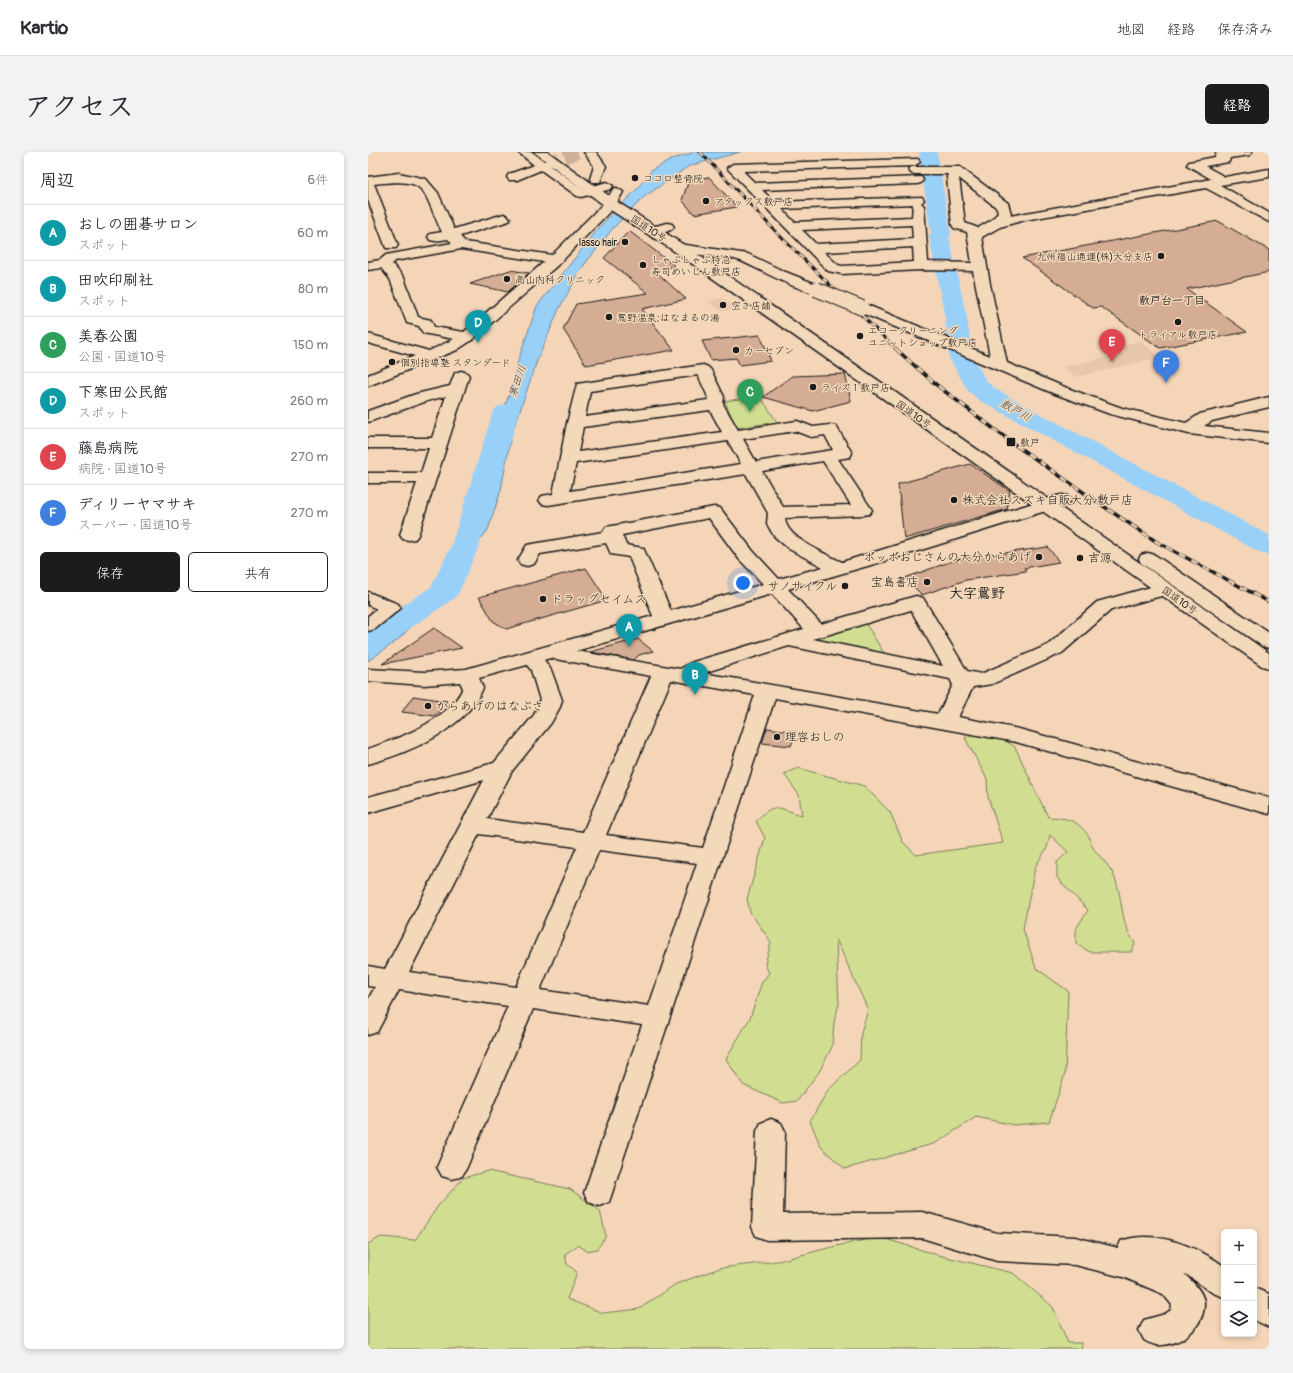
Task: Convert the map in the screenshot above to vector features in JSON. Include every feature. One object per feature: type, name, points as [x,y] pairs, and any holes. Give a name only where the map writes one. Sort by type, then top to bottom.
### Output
[{"type":"main road","points":[[524,152],[582,193],[594,184],[600,166],[590,152]]},
{"type":"main road","name":"国道10号","points":[[540,152],[594,184],[660,229],[704,252],[1054,503],[1165,589],[1269,662]]},
{"type":"main road","name":"国道10号","points":[[559,152],[594,184]]},
{"type":"main road","points":[[1223,181],[1193,165],[1219,156],[1246,152]]},
{"type":"main road","points":[[733,168],[781,154]]},
{"type":"main road","points":[[1219,156],[1255,175]]},
{"type":"main road","points":[[513,177],[544,165]]},
{"type":"main road","points":[[733,168],[917,167],[951,170],[1003,206],[1005,214],[995,224]]},
{"type":"main road","points":[[752,187],[917,167]]},
{"type":"main road","points":[[917,167],[920,243],[927,266]]},
{"type":"main road","points":[[733,168],[833,268],[842,270],[927,266],[973,267]]},
{"type":"main road","points":[[951,170],[959,225],[973,230],[975,235],[973,267],[989,308],[1000,366]]},
{"type":"main road","points":[[975,235],[995,224],[1024,216],[1269,173]]},
{"type":"main road","points":[[461,245],[451,234],[448,230],[432,193],[422,182],[399,177],[368,182],[385,247],[451,234],[504,218]]},
{"type":"main road","points":[[368,381],[452,347],[467,337],[555,260],[614,197],[594,184]]},
{"type":"main road","points":[[1208,184],[1269,218]]},
{"type":"main road","points":[[771,206],[918,200]]},
{"type":"main road","points":[[1244,204],[1263,201]]},
{"type":"main road","points":[[792,226],[919,221]]},
{"type":"main road","name":"国道10号","points":[[660,229],[679,248],[1054,503],[1269,642]]},
{"type":"main road","points":[[813,248],[920,243]]},
{"type":"main road","points":[[368,266],[384,263],[391,258],[461,245],[555,260]]},
{"type":"main road","points":[[679,248],[743,257],[778,274],[1000,366],[1061,391],[1116,411],[1189,429],[1269,438]]},
{"type":"main road","points":[[384,263],[397,278],[412,320],[426,323],[428,330],[467,337]]},
{"type":"main road","points":[[368,338],[430,356]]},
{"type":"main road","points":[[368,366],[390,372]]},
{"type":"main road","points":[[568,497],[561,493],[583,387],[703,370],[716,397],[715,404],[778,513],[777,526],[784,536],[800,547],[840,568]]},
{"type":"main road","points":[[368,417],[459,382],[409,535]]},
{"type":"main road","points":[[1189,429],[1206,416],[1269,402]]},
{"type":"main road","points":[[575,423],[715,404]]},
{"type":"main road","points":[[548,500],[844,453],[830,430],[811,432],[797,426],[568,459]]},
{"type":"main road","points":[[368,443],[439,443]]},
{"type":"main road","points":[[778,513],[862,510],[827,455]]},
{"type":"main road","points":[[368,478],[428,478]]},
{"type":"main road","points":[[369,676],[426,680],[467,675],[776,587],[1054,503]]},
{"type":"main road","points":[[664,619],[655,594],[636,552],[618,550],[612,531],[714,512],[746,555],[817,631]]},
{"type":"main road","points":[[527,560],[534,549],[613,536]]},
{"type":"main road","points":[[788,640],[959,675],[976,681],[995,677],[1003,671],[1054,649],[1104,606],[1165,589]]},
{"type":"main road","points":[[368,598],[391,608],[368,625]]},
{"type":"main road","points":[[452,1167],[591,841],[673,674],[916,602],[959,675],[963,685],[944,723]]},
{"type":"main road","points":[[541,655],[673,674],[1020,736],[1269,806]]},
{"type":"main road","points":[[368,1025],[380,977],[472,825],[502,768],[543,718],[549,707],[551,700],[541,670],[541,655]]},
{"type":"main road","points":[[368,757],[428,730],[460,709],[470,698],[473,688],[467,675]]},
{"type":"main road","points":[[599,1193],[767,691]]},
{"type":"main road","points":[[368,805],[502,768]]},
{"type":"main road","points":[[472,825],[711,856]]},
{"type":"main road","points":[[380,977],[658,1017]]},
{"type":"main road","points":[[771,1131],[767,1226],[922,1225],[997,1247],[1075,1251],[1126,1264],[1174,1284],[1188,1301],[1185,1318],[1171,1328],[1155,1330]]},
{"type":"main road","points":[[1126,1264],[1132,1251],[1157,1250],[1198,1265],[1221,1281]]},
{"type":"main road","points":[[1257,1304],[1269,1312]]},
{"type":"shaded area","name":"空き店舗","points":[[722,298],[737,309],[722,311],[708,302]]},
{"type":"shaded area","points":[[1140,341],[1161,357],[1076,377],[1062,367],[1126,353],[1120,346]]},
{"type":"green space","points":[[760,396],[777,422],[736,428],[725,401]]},
{"type":"green space","points":[[864,621],[887,658],[808,638]]},
{"type":"green space","points":[[974,734],[1006,741],[1015,747],[1048,817],[1070,820],[1084,830],[1088,835],[1092,846],[1114,876],[1126,927],[1135,943],[1131,952],[1090,952],[1076,944],[1076,929],[1088,910],[1057,878],[1057,862],[1068,852],[1050,835],[1047,848],[1035,867],[1023,929],[1036,968],[1068,991],[1065,1074],[1049,1122],[1014,1125],[976,1117],[936,1143],[845,1169],[821,1147],[810,1121],[828,1090],[860,1060],[861,1032],[868,1010],[836,939],[839,1004],[834,1022],[832,1047],[819,1072],[797,1101],[783,1103],[743,1085],[726,1059],[750,1018],[762,982],[769,973],[765,964],[771,942],[750,912],[747,899],[765,838],[756,821],[762,814],[773,808],[802,815],[799,795],[784,774],[798,768],[864,786],[890,812],[903,842],[916,855],[1003,843],[988,797],[987,779],[965,738]]},
{"type":"green space","points":[[488,1171],[570,1189],[600,1211],[606,1236],[597,1249],[587,1251],[578,1245],[565,1254],[567,1264],[577,1272],[567,1299],[603,1313],[639,1309],[676,1284],[720,1268],[778,1261],[879,1237],[938,1255],[1013,1273],[1053,1307],[1068,1343],[1081,1343],[1082,1349],[368,1349],[368,1244],[381,1237],[415,1240],[438,1206],[463,1178]]},
{"type":"water","points":[[695,152],[740,152],[689,166],[644,197],[613,228],[581,269],[559,309],[537,361],[511,436],[501,490],[488,530],[461,564],[444,599],[439,605],[417,620],[398,640],[368,661],[368,646],[376,644],[394,633],[432,603],[478,530],[497,476],[490,449],[492,438],[513,385],[517,364],[537,306],[602,224],[636,190],[652,170],[673,159]]},
{"type":"building","name":"アタックス敷戸店","points":[[709,177],[737,207],[694,214],[682,200],[689,180]]},
{"type":"building","points":[[1218,221],[1269,250],[1269,272],[1187,289],[1247,332],[1160,348],[1101,307],[1093,308],[1022,258]]},
{"type":"building","name":"鴛野温泉;はなまるの湯","points":[[629,231],[675,266],[654,270],[686,299],[642,309],[674,350],[586,365],[563,329],[576,304],[648,293],[604,258]]},
{"type":"building","name":"高山内科クリニック","points":[[510,270],[529,273],[508,292],[470,284]]},
{"type":"building","name":"カーセブン","points":[[760,335],[771,361],[740,365],[736,358],[711,360],[702,341]]},
{"type":"building","name":"ライズ１敷戸店","points":[[845,374],[851,401],[813,411],[763,397],[792,376]]},
{"type":"building","name":"株式会社スズキ自販大分 敷戸店","points":[[970,464],[1010,491],[1007,509],[904,539],[898,484]]},
{"type":"building","points":[[1048,547],[1059,562],[1024,568],[1026,571],[966,580],[922,595],[905,578],[955,560]]},
{"type":"building","name":"ドラッグセイムス","points":[[586,568],[607,600],[506,629],[493,621],[479,597]]},
{"type":"building","points":[[434,628],[462,648],[382,664]]},
{"type":"building","points":[[638,639],[653,651],[639,655],[634,660],[590,652]]},
{"type":"building","name":"からあげのはなぶさ","points":[[413,696],[447,701],[435,716],[402,712]]},
{"type":"building","name":"理容おしの","points":[[767,728],[796,732],[791,746],[762,743]]},
{"type":"waterway","name":"敷戸川","points":[[928,152],[941,234],[939,236],[942,244],[944,266],[956,318],[961,358],[977,386],[988,395],[1028,417],[1269,546]]},
{"type":"waterway","name":"寒田川","points":[[368,642],[444,592],[465,546],[506,412]]},
{"type":"tunnel","points":[[546,164],[577,152]]},
{"type":"railway","points":[[700,152],[781,237],[897,350]]},
{"type":"railway","points":[[896,349],[934,383],[1011,442],[1112,512],[1157,542],[1269,602]]},
{"type":"place","name":"ココロ整骨院","points":[[635,178]]},
{"type":"place","name":"アタックス敷戸店","points":[[706,201]]},
{"type":"place","name":"lasso hair","points":[[625,242]]},
{"type":"place","name":"九州福山通運(株)大分支店","points":[[1161,256]]},
{"type":"place","name":"しゃぶしゃぶ特急 寿司めいじん敷戸店","points":[[643,265]]},
{"type":"place","name":"高山内科クリニック","points":[[507,279]]},
{"type":"place","name":"空き店舗","points":[[723,305]]},
{"type":"place","name":"鴛野温泉;はなまるの湯","points":[[609,317]]},
{"type":"place","name":"トライアル敷戸店","points":[[1178,322]]},
{"type":"place","name":"エコークリーニング ユニットショップ敷戸店","points":[[860,336]]},
{"type":"place","name":"下寒田公民館","points":[[478,343]]},
{"type":"place","name":"カーセブン","points":[[736,350]]},
{"type":"place","name":"個別指導塾 スタンダード","points":[[392,362]]},
{"type":"place","name":"藤島病院","points":[[1112,362]]},
{"type":"place","name":"ディリーヤマサキ","points":[[1166,383]]},
{"type":"place","name":"ライズ１敷戸店","points":[[813,387]]},
{"type":"place","name":"美春公園","points":[[750,412]]},
{"type":"place","name":"敷戸","points":[[1011,442]]},
{"type":"place","name":"株式会社スズキ自販大分 敷戸店","points":[[954,500]]},
{"type":"place","name":"ポッポおじさんの大分からあげ","points":[[1039,557]]},
{"type":"place","name":"吉源","points":[[1080,558]]},
{"type":"place","name":"宝島書店","points":[[927,582]]},
{"type":"place","name":"サノサイクル","points":[[845,586]]},
{"type":"place","name":"ドラッグセイムス","points":[[543,599]]},
{"type":"place","name":"おしの囲碁サロン","points":[[629,647]]},
{"type":"place","name":"田吹印刷社","points":[[695,695]]},
{"type":"place","name":"からあげのはなぶさ","points":[[428,706]]},
{"type":"place","name":"理容おしの","points":[[777,737]]},
{"type":"district","name":"敷戸台一丁目","points":[[1172,300]]},
{"type":"district","name":"大字鴛野","points":[[977,593]]}]
